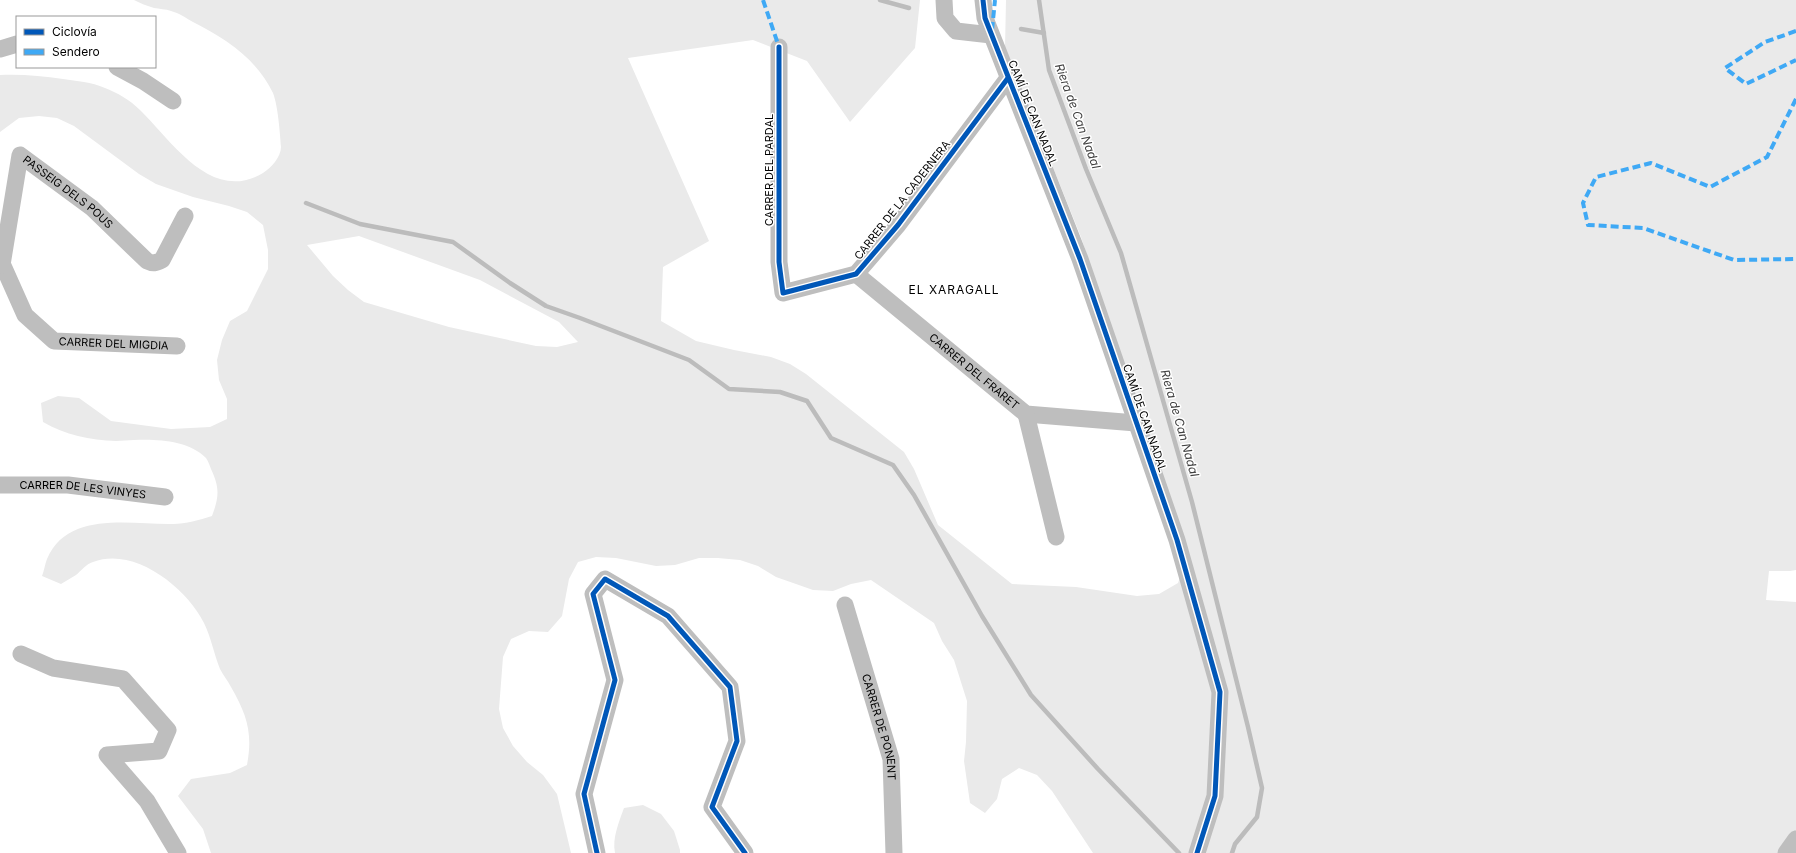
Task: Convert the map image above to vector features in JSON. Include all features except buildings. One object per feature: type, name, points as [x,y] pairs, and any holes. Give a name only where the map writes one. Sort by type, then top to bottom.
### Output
[{"type":"street","points":[[944,0],[946,18],[956,32],[991,35]]},
{"type":"street","name":"CAMÍ DE CAN NADAL","points":[[983,0],[984,18],[1080,259],[1177,540],[1220,692],[1215,796],[1197,853]]},
{"type":"street","points":[[0,49],[16,44]]},
{"type":"street","name":"CARRER DEL PARDAL","points":[[779,47],[779,262],[783,293]]},
{"type":"street","points":[[119,68],[143,81],[173,101]]},
{"type":"street","name":"CARRER DE LA CADERNERA","points":[[783,293],[856,274],[898,224],[1008,78]]},
{"type":"street","name":"PASSEIG DELS POUS","points":[[1,262],[20,154],[92,208],[147,261],[152,263],[162,260],[186,216]]},
{"type":"street","name":"CARRER DEL MIGDIA","points":[[1,262],[25,315],[54,341],[177,346]]},
{"type":"street","name":"CARRER DEL FRARET","points":[[856,274],[1026,414],[1136,423]]},
{"type":"street","points":[[1026,414],[1056,537]]},
{"type":"street","name":"CARRER DE LES VINYES","points":[[0,485],[68,485],[164,497]]},
{"type":"street","points":[[597,853],[584,794],[615,680],[593,594],[605,580],[668,616],[730,687],[737,741],[712,807],[745,853]]},
{"type":"street","name":"CARRER DE PONENT","points":[[844,605],[891,759],[894,853]]},
{"type":"street","points":[[21,654],[53,668],[123,679],[168,730],[159,751],[108,755],[147,801],[178,853]]},
{"type":"street","points":[[1786,853],[1796,839]]},
{"type":"shaded area","points":[[134,0],[920,0],[915,48],[850,122],[807,61],[753,40],[628,58],[709,241],[663,267],[661,321],[696,341],[771,357],[790,364],[806,374],[904,452],[914,469],[938,525],[1012,584],[1076,587],[1137,596],[1159,594],[1178,583],[1185,562],[1178,528],[1081,237],[1005,48],[1006,0],[1796,0],[1796,570],[1769,571],[1766,600],[1796,602],[1796,853],[1093,853],[1052,791],[1037,775],[1019,768],[1002,779],[997,799],[985,813],[970,803],[964,761],[967,701],[954,660],[942,641],[934,623],[871,580],[851,584],[833,591],[813,590],[776,577],[758,566],[740,560],[699,558],[675,565],[656,566],[616,558],[596,557],[578,562],[569,579],[562,616],[548,632],[529,631],[511,639],[503,657],[499,709],[503,728],[513,746],[527,762],[543,775],[557,794],[571,853],[211,853],[203,829],[178,796],[191,779],[230,773],[247,765],[249,754],[249,734],[241,706],[220,669],[204,623],[196,609],[172,584],[157,573],[141,565],[125,560],[109,559],[90,563],[76,575],[61,584],[42,576],[47,559],[57,543],[70,533],[85,527],[121,523],[178,524],[192,522],[212,516],[218,492],[214,476],[206,458],[199,452],[181,444],[152,440],[116,441],[97,439],[78,436],[51,427],[43,422],[41,403],[58,396],[79,398],[111,421],[171,429],[210,427],[227,419],[227,399],[219,380],[217,360],[222,340],[230,321],[247,311],[268,269],[268,250],[263,225],[247,212],[193,197],[156,184],[139,174],[74,126],[57,118],[39,116],[19,118],[0,132],[0,75],[24,75],[55,78],[94,84],[124,97],[140,110],[179,152],[194,165],[210,175],[226,181],[244,180],[263,173],[269,168],[275,162],[281,151],[279,127],[273,93],[258,70],[239,51],[205,28],[177,13],[154,8]],"holes":[[[359,236],[480,280],[559,322],[578,342],[557,347],[536,346],[449,327],[364,302],[333,276],[307,245]]]},
{"type":"shaded area","points":[[643,805],[661,814],[674,831],[680,853],[615,853],[615,836],[624,808]]},
{"type":"waterway","points":[[880,0],[909,8]]},
{"type":"waterway","name":"Riera de Can Nadal","points":[[1039,0],[1049,70],[1086,169],[1121,253],[1192,502],[1262,788],[1257,817],[1235,844],[1232,853]]},
{"type":"waterway","points":[[1021,29],[1044,33]]},
{"type":"waterway","points":[[306,203],[360,224],[453,242],[510,283],[546,306],[689,360],[729,389],[780,392],[807,401],[831,438],[893,465],[914,495],[982,616],[1031,695],[1098,769],[1179,853]]},
{"type":"marked path","points":[[763,0],[779,47]]},
{"type":"marked path","points":[[992,30],[995,0]]},
{"type":"marked path","points":[[1796,31],[1765,42],[1725,68],[1746,84],[1796,60]]},
{"type":"marked path","points":[[1796,99],[1767,157],[1710,187],[1651,163],[1596,177],[1583,203],[1588,225],[1643,228],[1734,260],[1796,259]]},
{"type":"cycle path","points":[[983,0],[985,18],[1080,259],[1177,540],[1220,692],[1215,796],[1197,853]]},
{"type":"cycle path","points":[[779,47],[779,262],[783,293],[856,274],[898,225],[1008,78]]},
{"type":"cycle path","points":[[597,853],[584,794],[615,680],[593,594],[605,579],[668,616],[730,687],[737,741],[712,807],[745,853]]},
{"type":"district","name":"EL XARAGALL","points":[[954,289]]}]
